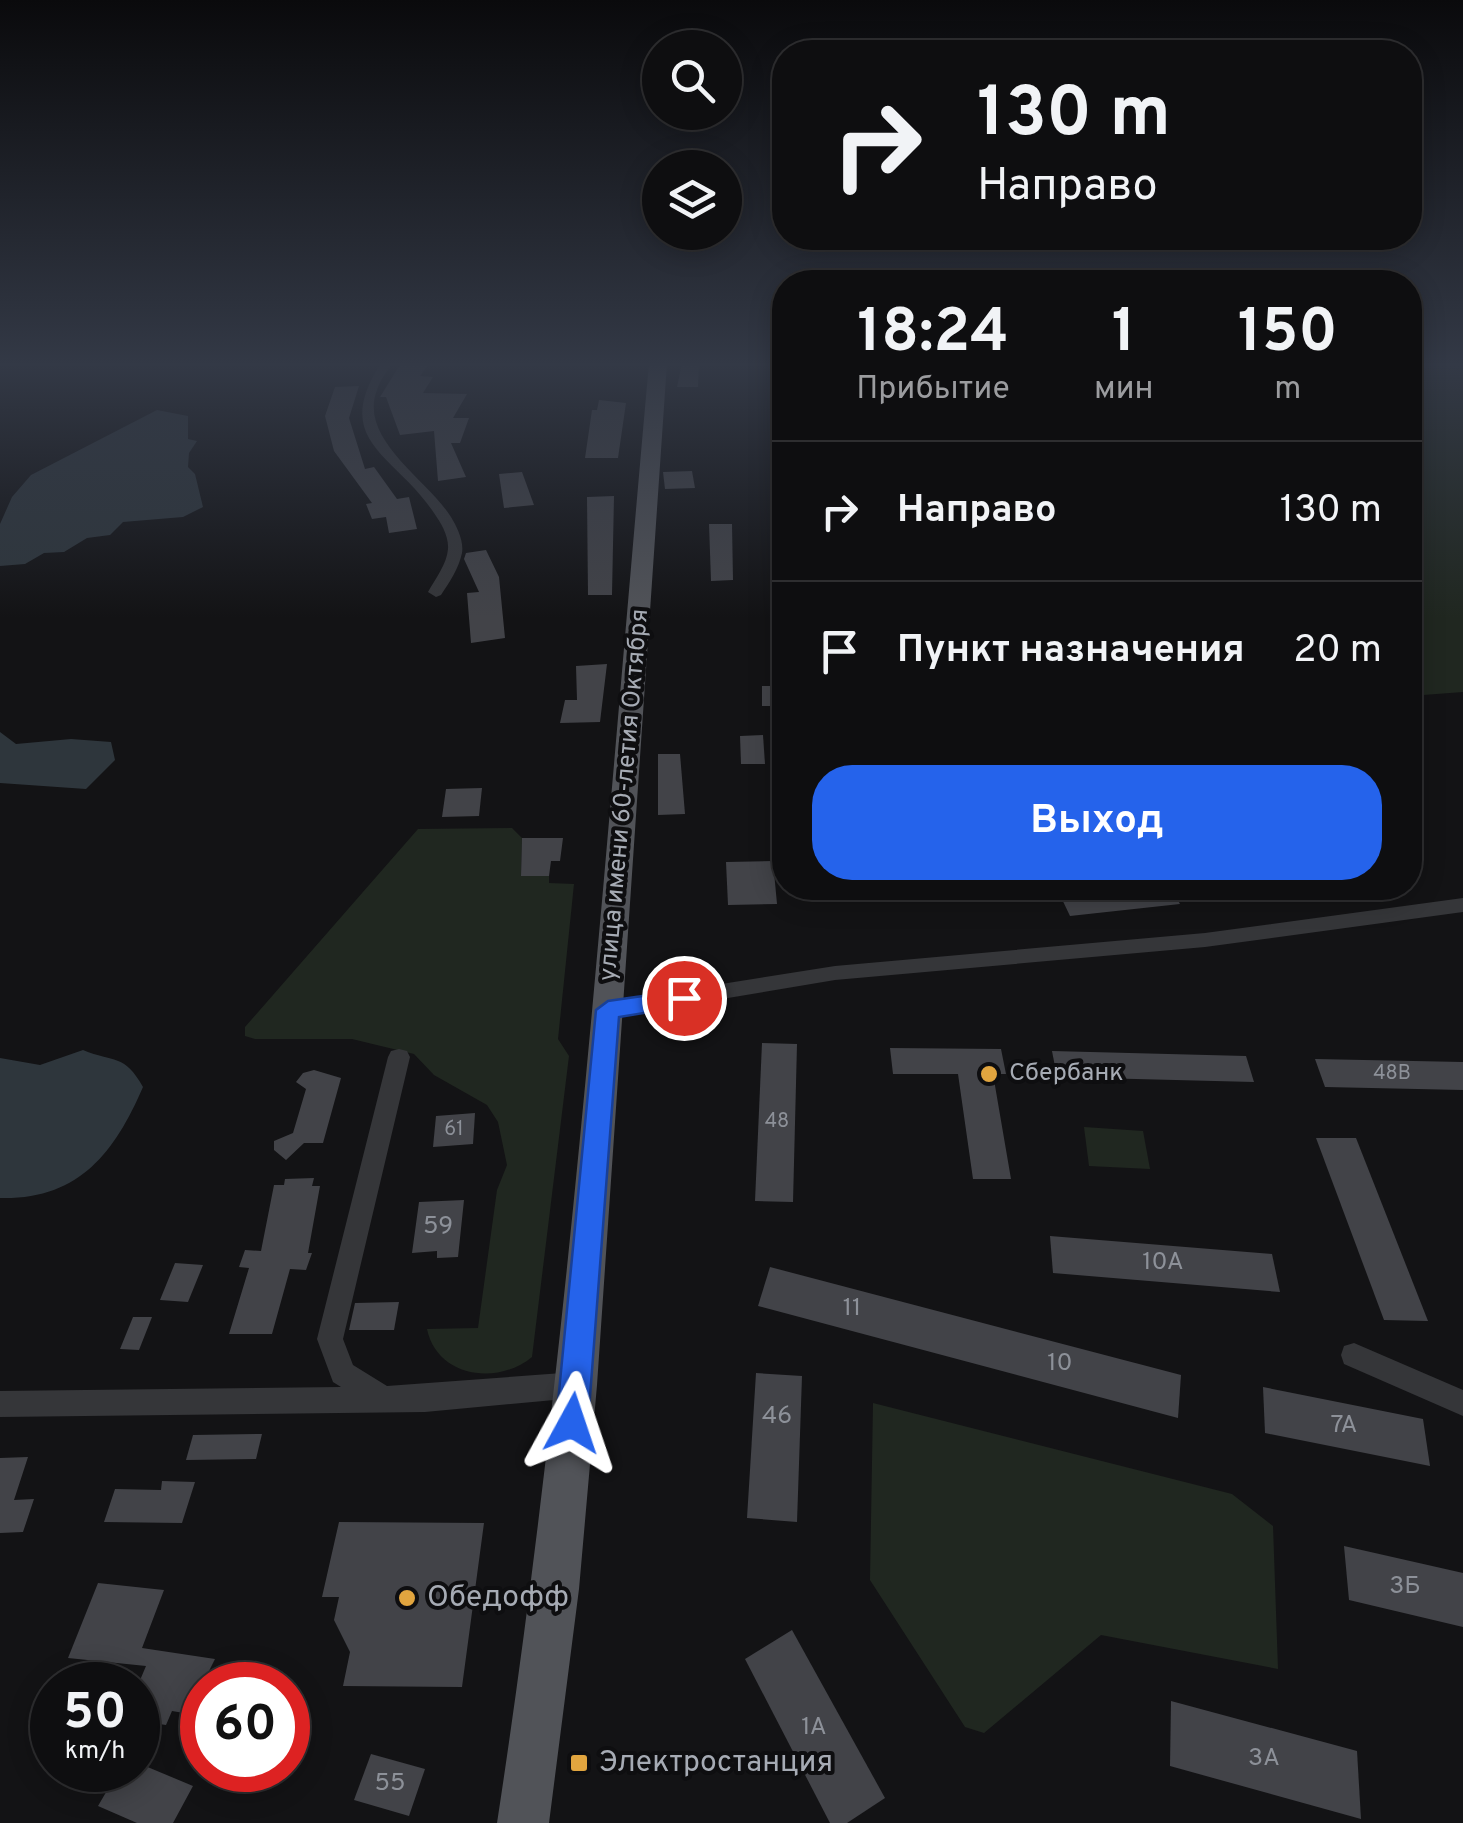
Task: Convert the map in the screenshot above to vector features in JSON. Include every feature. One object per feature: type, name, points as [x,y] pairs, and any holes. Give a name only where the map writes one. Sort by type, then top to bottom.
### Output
[{"type":"main road","name":"улица имени 60-летия Октября","points":[[523,1823],[556,1589],[576,1385],[651,448]]},
{"type":"street","points":[[384,448],[435,501],[449,526],[455,550],[436,592]]},
{"type":"street","points":[[608,1010],[835,973],[1205,940],[1463,905]]},
{"type":"street","points":[[385,1399],[342,1373],[330,1338],[399,1057]]},
{"type":"street","points":[[1354,1354],[1463,1403]]},
{"type":"street","points":[[0,1404],[385,1399],[576,1385]]},
{"type":"shaded area","points":[[83,448],[192,448],[188,467],[195,474],[203,507],[183,517],[123,522],[110,535],[87,538],[64,552],[44,553],[25,564],[0,566],[0,524],[12,497],[31,475]]},
{"type":"shaded area","points":[[1422,448],[1463,448],[1463,692],[1422,695]]},
{"type":"shaded area","points":[[0,732],[16,744],[71,739],[111,742],[115,760],[86,789],[0,783]]},
{"type":"shaded area","points":[[512,828],[522,838],[521,876],[549,876],[549,883],[574,884],[558,1039],[569,1056],[532,1357],[502,1372],[486,1374],[455,1367],[443,1358],[427,1329],[478,1328],[497,1190],[507,1165],[498,1122],[487,1105],[434,1075],[414,1054],[352,1039],[255,1039],[245,1036],[245,1027],[418,829]]},
{"type":"shaded area","points":[[83,1050],[118,1061],[136,1076],[143,1087],[132,1111],[106,1152],[72,1181],[27,1197],[0,1198],[0,1058],[40,1065]]},
{"type":"shaded area","points":[[1084,1127],[1143,1131],[1150,1169],[1089,1166]]},
{"type":"shaded area","points":[[873,1403],[1232,1494],[1273,1526],[1278,1669],[1101,1635],[984,1733],[965,1727],[870,1580]]},
{"type":"building","points":[[333,448],[358,448],[365,469],[374,467],[397,499],[409,497],[417,529],[389,533],[386,517],[372,519],[366,504],[372,503]]},
{"type":"building","points":[[435,448],[453,448],[466,477],[438,481]]},
{"type":"building","points":[[586,448],[619,448],[618,458],[585,458]]},
{"type":"building","points":[[692,471],[695,488],[665,489],[663,472]]},
{"type":"building","points":[[522,472],[534,505],[504,508],[499,474]]},
{"type":"building","points":[[614,496],[612,595],[588,595],[587,497]]},
{"type":"building","points":[[709,524],[732,524],[733,580],[711,581]]},
{"type":"building","points":[[486,550],[499,577],[505,638],[471,643],[467,593],[479,592],[464,559],[466,553]]},
{"type":"building","points":[[607,664],[600,722],[560,723],[565,700],[577,700],[576,666]]},
{"type":"building","points":[[762,686],[772,686],[772,706],[762,706]]},
{"type":"building","points":[[763,735],[765,764],[741,764],[740,736]]},
{"type":"building","points":[[658,754],[680,754],[685,814],[658,815]]},
{"type":"building","points":[[482,788],[479,816],[442,817],[446,789]]},
{"type":"building","points":[[522,838],[563,838],[560,861],[551,861],[549,876],[521,876]]},
{"type":"building","points":[[772,861],[772,900],[777,904],[728,905],[726,862]]},
{"type":"building","points":[[1062,900],[1178,900],[1180,904],[1070,916]]},
{"type":"building","points":[[762,1043],[797,1044],[793,1202],[755,1201]]},
{"type":"building","points":[[890,1048],[1001,1049],[1006,1074],[993,1074],[1011,1179],[973,1179],[958,1074],[893,1074]]},
{"type":"building","points":[[1052,1051],[1246,1056],[1254,1082],[1057,1077]]},
{"type":"building","points":[[1315,1059],[1463,1062],[1463,1090],[1325,1087]]},
{"type":"building","points":[[314,1070],[341,1078],[323,1143],[304,1143],[286,1160],[274,1150],[274,1141],[293,1133],[306,1089],[296,1082],[303,1073]]},
{"type":"building","points":[[475,1113],[473,1144],[433,1147],[436,1116]]},
{"type":"building","points":[[1316,1138],[1356,1138],[1428,1321],[1384,1320]]},
{"type":"building","points":[[314,1178],[312,1186],[320,1186],[308,1253],[312,1253],[306,1270],[290,1269],[272,1334],[229,1334],[249,1268],[239,1267],[245,1250],[261,1251],[274,1185],[284,1185],[285,1179]]},
{"type":"building","points":[[464,1200],[458,1257],[437,1258],[437,1251],[412,1253],[419,1202]]},
{"type":"building","points":[[1050,1236],[1272,1254],[1280,1292],[1053,1273]]},
{"type":"building","points":[[175,1263],[203,1265],[188,1302],[160,1300]]},
{"type":"building","points":[[770,1267],[1181,1375],[1178,1418],[758,1306]]},
{"type":"building","points":[[399,1302],[394,1330],[349,1330],[355,1303]]},
{"type":"building","points":[[133,1317],[152,1317],[139,1350],[120,1349]]},
{"type":"building","points":[[756,1373],[802,1376],[797,1522],[747,1518]]},
{"type":"building","points":[[1263,1387],[1423,1419],[1430,1466],[1265,1433]]},
{"type":"building","points":[[262,1434],[256,1459],[186,1460],[193,1435]]},
{"type":"building","points":[[28,1457],[14,1500],[34,1499],[23,1532],[0,1533],[0,1458]]},
{"type":"building","points":[[162,1481],[195,1482],[182,1523],[104,1522],[115,1489],[161,1490]]},
{"type":"building","points":[[339,1522],[484,1523],[462,1687],[343,1686],[350,1652],[334,1620],[339,1597],[322,1597]]},
{"type":"building","points":[[1344,1546],[1463,1573],[1463,1627],[1349,1600]]},
{"type":"building","points":[[98,1583],[164,1590],[142,1648],[215,1659],[180,1662],[180,1712],[172,1711],[166,1725],[160,1724],[160,1662],[68,1658]]},
{"type":"building","points":[[792,1630],[885,1798],[847,1823],[830,1823],[745,1659]]},
{"type":"building","points":[[1171,1701],[1357,1751],[1361,1819],[1170,1766]]},
{"type":"building","points":[[371,1754],[425,1769],[409,1816],[354,1800]]},
{"type":"building","points":[[160,1772],[180,1781],[180,1792],[190,1792],[173,1823],[137,1823],[98,1806],[106,1792],[160,1792]]},
{"type":"place","name":"Сбербанк","points":[[989,1074]]},
{"type":"place","name":"Обедофф","points":[[407,1598]]},
{"type":"place","name":"Электростанция","points":[[579,1763]]},
{"type":"route","points":[[572,1423],[608,1010],[684,998]]}]
